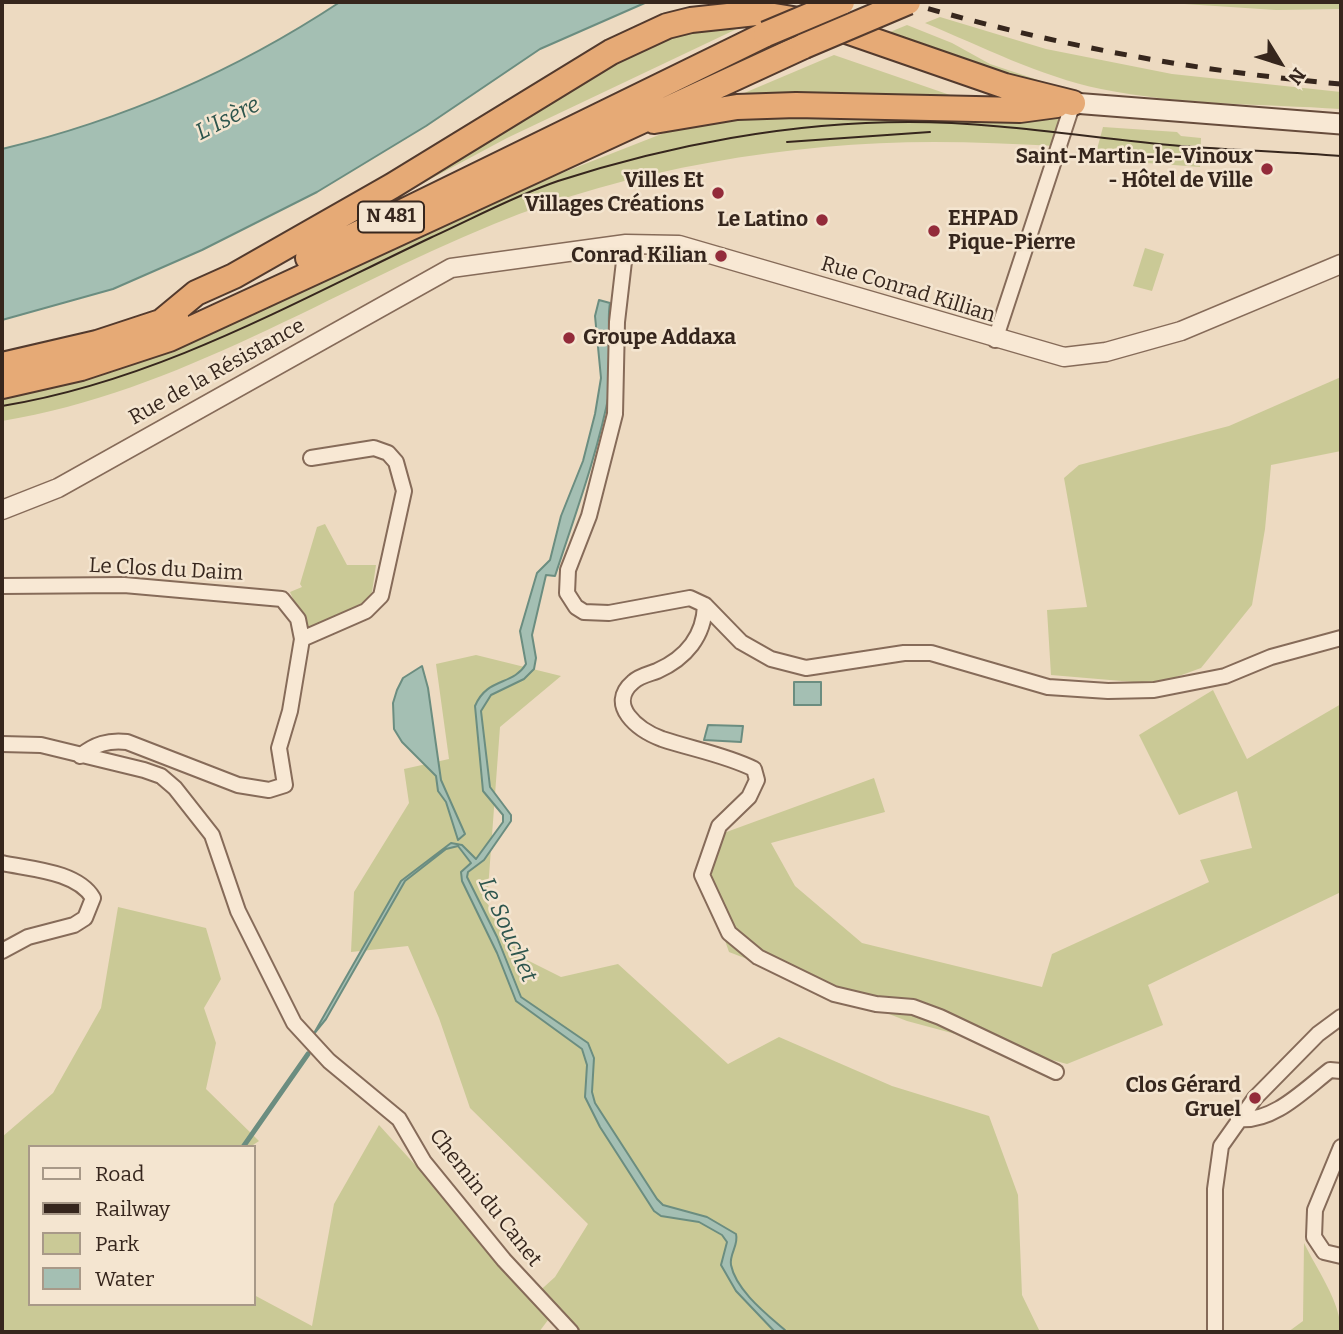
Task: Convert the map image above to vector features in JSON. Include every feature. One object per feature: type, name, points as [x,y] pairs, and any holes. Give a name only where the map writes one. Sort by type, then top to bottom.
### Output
[{"type":"highway","name":"N 481","points":[[2,366],[97,343],[215,303],[766,34],[842,2]]},
{"type":"highway","name":"N 481","points":[[2,386],[81,368],[169,339],[331,266],[632,122],[908,2]]},
{"type":"highway","points":[[161,322],[196,293],[234,276],[392,186],[611,52],[667,26],[691,20],[756,13],[829,25],[1005,86],[1073,103]]},
{"type":"highway","points":[[632,122],[680,118],[737,107],[796,105],[1020,110],[1073,103]]},
{"type":"main road","points":[[1073,103],[1341,124]]},
{"type":"street","points":[[995,340],[1073,103]]},
{"type":"street","name":"Rue Conrad Killian","points":[[451,268],[652,242],[704,251],[995,340],[1064,357],[1106,352],[1181,331],[1341,264]]},
{"type":"street","points":[[626,244],[617,322],[615,414],[589,516],[568,570],[567,593],[576,607],[593,613],[690,598],[705,605],[741,642],[771,659],[806,668],[904,653],[931,653],[1048,687],[1108,691],[1154,690],[1225,676],[1270,657],[1341,638]]},
{"type":"street","name":"Rue de la Résistance","points":[[2,510],[58,488],[451,268]]},
{"type":"street","points":[[80,756],[102,743],[127,742],[238,785],[269,790],[285,785],[279,748],[290,711],[302,639],[366,611],[381,596],[404,491],[396,462],[388,453],[374,448],[311,458]]},
{"type":"street","name":"Le Clos du Daim","points":[[2,586],[151,586],[282,599],[298,619],[302,639]]},
{"type":"street","points":[[705,605],[704,625],[694,643],[661,669],[634,680],[623,693],[621,702],[624,711],[647,734],[754,769],[757,780],[753,789],[719,826],[702,875],[729,933],[758,957],[834,994],[876,1004],[913,1007],[1056,1072]]},
{"type":"street","name":"Chemin du Canet","points":[[2,744],[41,745],[161,776],[184,799],[212,835],[238,911],[294,1023],[329,1061],[400,1119],[424,1162],[504,1260],[571,1332]]},
{"type":"street","points":[[2,863],[72,880],[93,898],[85,918],[74,925],[28,937],[2,951]]},
{"type":"street","points":[[1215,1332],[1215,1189],[1221,1146],[1238,1119],[1318,1034],[1341,1017]]},
{"type":"street","points":[[1238,1119],[1254,1121],[1274,1111],[1331,1070],[1341,1071]]},
{"type":"street","points":[[1341,1147],[1315,1209],[1314,1237],[1324,1252],[1341,1256]]},
{"type":"green space","points":[[1154,2],[1341,2],[1341,9],[1276,10]]},
{"type":"green space","points":[[940,17],[1046,49],[1172,74],[1341,92],[1341,109],[1190,101],[1101,89],[1033,69],[925,23]]},
{"type":"green space","points":[[907,25],[952,43],[990,64],[1071,91],[971,65],[890,32]]},
{"type":"green space","points":[[743,26],[507,138],[352,221],[629,54],[675,34]]},
{"type":"green space","points":[[834,55],[950,95],[1002,99],[730,99]]},
{"type":"green space","points":[[730,116],[1060,116],[1056,146],[934,142],[824,147],[710,162],[599,188],[494,224],[192,364],[67,407],[2,421],[2,397],[185,344],[521,189],[664,133]]},
{"type":"green space","points":[[1103,127],[1177,132],[1181,136],[1201,138],[1200,167],[1134,162],[1096,153]]},
{"type":"green space","points":[[1145,248],[1164,254],[1152,291],[1133,286]]},
{"type":"green space","points":[[1341,377],[1341,451],[1271,465],[1265,529],[1252,605],[1201,668],[1157,684],[1051,675],[1047,610],[1087,607],[1064,478],[1079,465],[1229,426]]},
{"type":"green space","points":[[325,524],[347,565],[376,565],[372,592],[366,601],[308,633],[290,592],[302,587],[300,584],[317,527]]},
{"type":"green space","points":[[476,655],[561,676],[500,727],[487,903],[523,958],[561,977],[618,964],[728,1064],[779,1037],[892,1086],[989,1116],[1018,1195],[1022,1295],[1040,1332],[582,1332],[554,1312],[539,1332],[2,1332],[2,1137],[53,1093],[101,1008],[118,907],[206,928],[221,979],[204,1008],[216,1043],[206,1089],[259,1141],[253,1145],[28,1145],[28,1306],[256,1306],[256,1296],[312,1326],[334,1204],[379,1125],[534,1296],[555,1277],[588,1224],[470,1108],[439,1018],[408,946],[351,952],[354,892],[409,803],[404,769],[449,759],[436,664]]},
{"type":"green space","points":[[1213,690],[1247,759],[1341,704],[1341,892],[1148,985],[1163,1025],[1067,1064],[907,1021],[729,952],[702,875],[721,834],[874,778],[885,812],[771,843],[795,886],[862,943],[1042,987],[1052,954],[1209,882],[1200,860],[1252,848],[1237,791],[1179,815],[1139,735]]},
{"type":"green space","points":[[1304,1243],[1333,1298],[1341,1332],[1288,1332],[1303,1321]]},
{"type":"water","name":"L'Isère","points":[[340,2],[647,2],[540,49],[426,126],[317,192],[202,250],[113,289],[2,320],[2,149],[91,123],[178,90],[261,50]]},
{"type":"water","points":[[599,300],[610,303],[612,378],[605,413],[586,484],[555,576],[546,575],[532,635],[536,658],[534,669],[524,679],[491,695],[481,711],[490,787],[511,815],[511,821],[484,860],[468,872],[467,877],[497,937],[521,997],[588,1043],[594,1058],[592,1092],[595,1103],[657,1199],[663,1205],[707,1217],[736,1234],[731,1261],[734,1275],[754,1302],[787,1332],[775,1332],[736,1291],[721,1265],[727,1242],[722,1235],[699,1222],[661,1216],[654,1211],[600,1127],[585,1097],[587,1065],[582,1049],[516,1001],[497,953],[462,881],[461,872],[471,863],[458,846],[446,849],[405,881],[326,1019],[313,1035],[401,881],[451,843],[462,845],[476,859],[503,822],[503,815],[483,791],[475,706],[486,690],[514,676],[526,664],[520,631],[537,573],[550,560],[561,516],[583,461],[595,414],[601,378],[595,316]]},
{"type":"water","points":[[422,666],[428,688],[441,780],[465,834],[458,840],[446,802],[438,791],[436,776],[402,742],[394,729],[393,703],[397,690],[403,678]]},
{"type":"water","points":[[794,682],[821,682],[821,705],[794,705]]},
{"type":"water","points":[[708,725],[743,726],[741,742],[704,740]]},
{"type":"waterway","points":[[244,1145],[308,1054]]},
{"type":"tram line","points":[[2,406],[59,394],[168,359],[274,314],[493,208],[558,181],[643,157],[731,138],[820,126],[943,123],[1011,127],[1181,146],[1341,156]]},
{"type":"tram line","points":[[787,142],[930,132]]},
{"type":"railway","points":[[905,2],[1013,31],[1121,54],[1230,72],[1341,84]]},
{"type":"place","name":"Saint-Martin-le-Vinoux - Hôtel de Ville","points":[[1267,169]]},
{"type":"place","name":"Villes Et Villages Créations","points":[[718,193]]},
{"type":"place","name":"Le Latino","points":[[822,220]]},
{"type":"place","name":"EHPAD Pique-Pierre","points":[[934,231]]},
{"type":"place","name":"Conrad Kilian","points":[[721,256]]},
{"type":"place","name":"Groupe Addaxa","points":[[569,338]]},
{"type":"place","name":"Clos Gérard Gruel","points":[[1255,1098]]},
{"type":"water label","name":"Le Souchet","points":[[507,930]]}]
